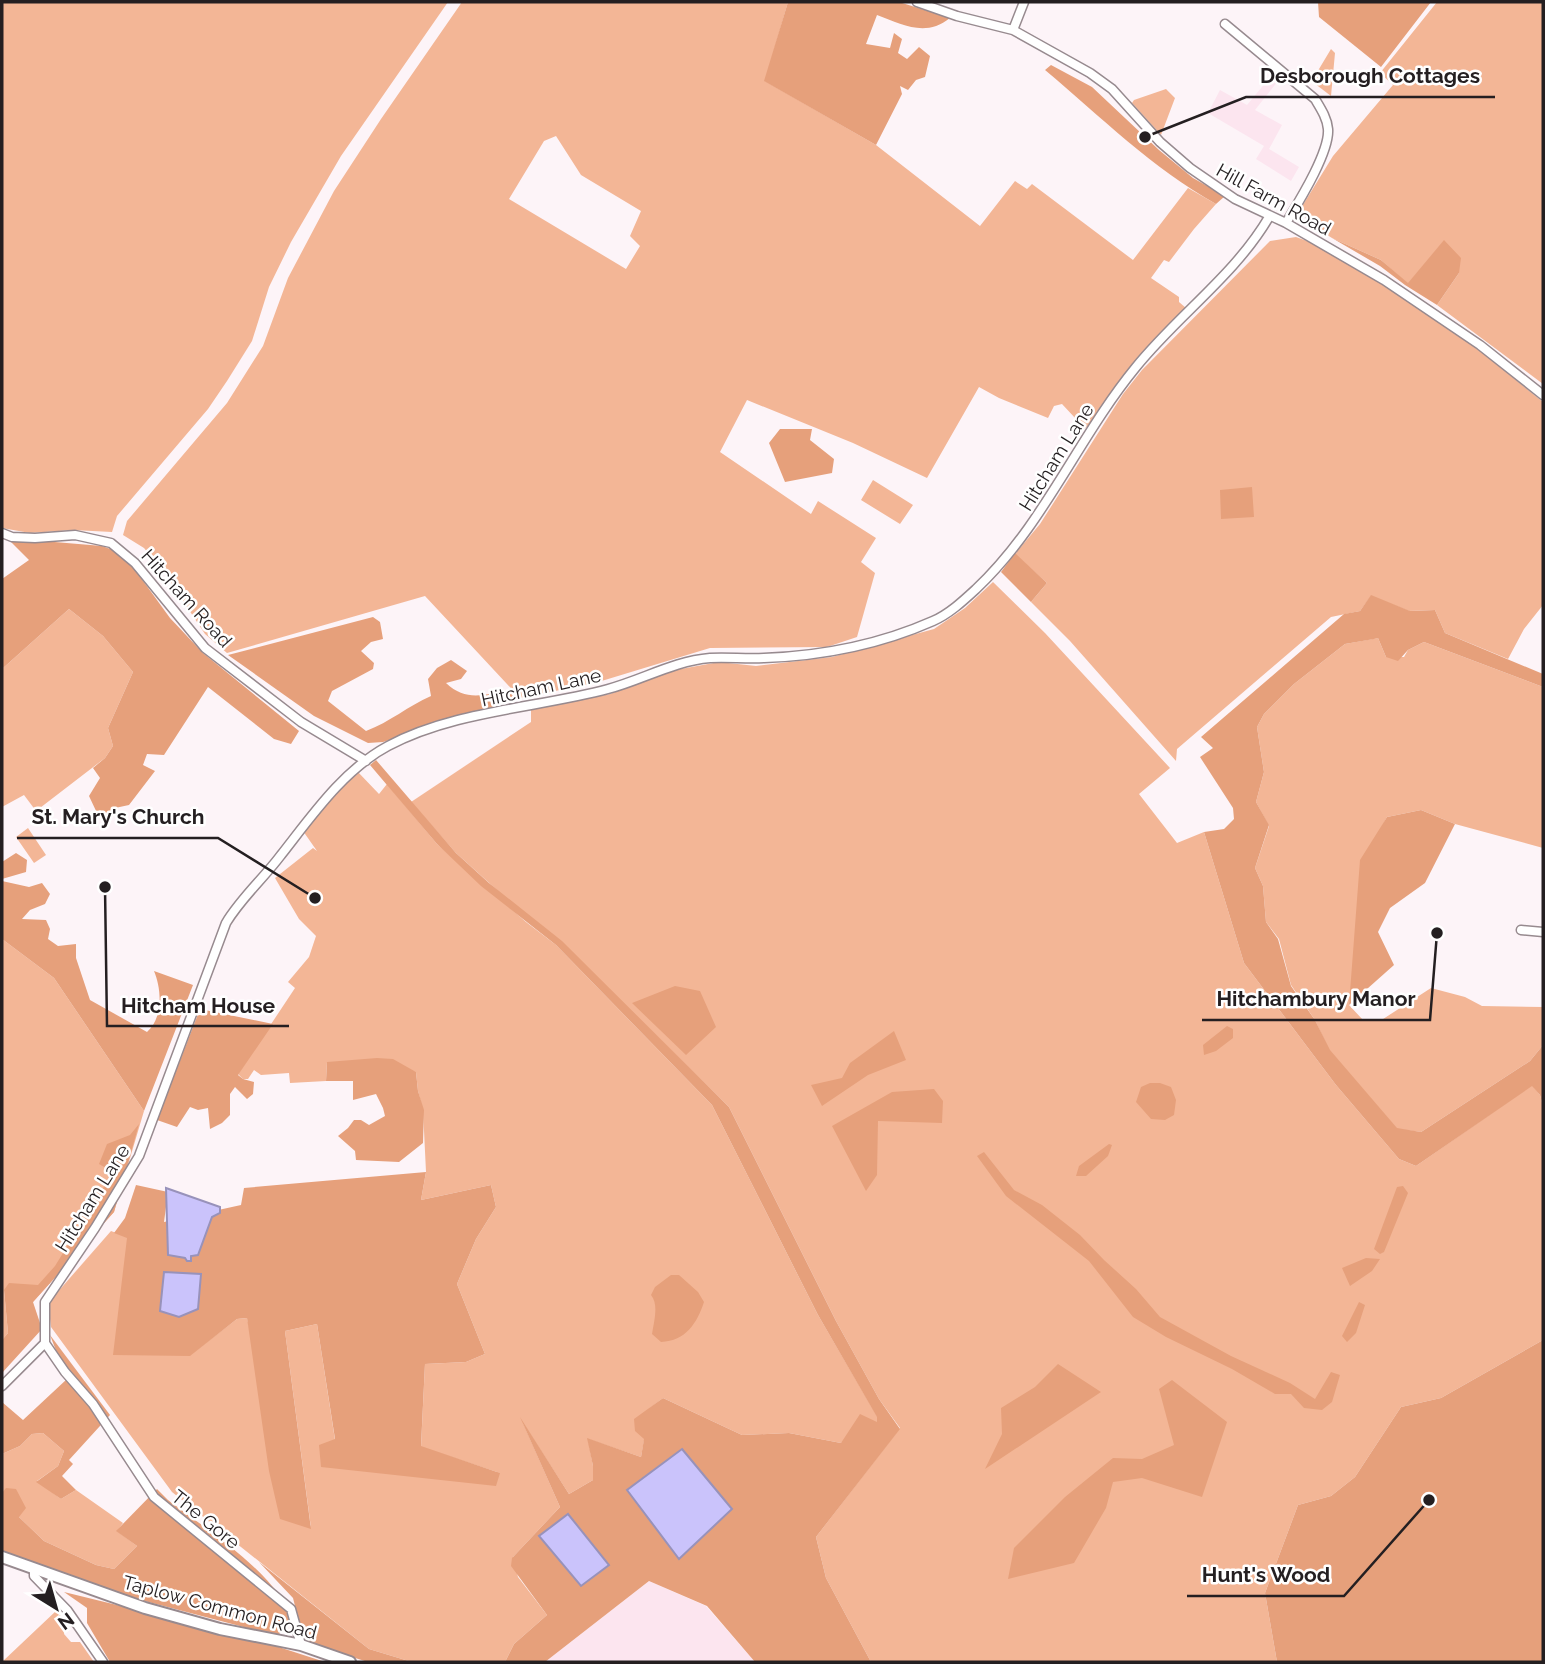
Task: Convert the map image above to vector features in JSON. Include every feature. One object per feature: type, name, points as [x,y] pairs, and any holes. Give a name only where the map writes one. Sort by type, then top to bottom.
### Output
[{"type":"street","name":"Hill Farm Road","points":[[917,2],[957,16],[1013,30],[1090,73],[1112,89],[1160,142],[1189,168],[1234,199],[1286,223],[1384,279],[1480,345],[1543,395]]},
{"type":"street","points":[[1013,30],[1024,2]]},
{"type":"street","points":[[1225,24],[1315,99],[1325,114],[1329,132],[1325,148],[1286,223]]},
{"type":"street","name":"Hitcham Lane","points":[[45,1343],[45,1301],[95,1228],[139,1156],[226,923],[236,906],[282,855],[316,807],[366,761],[386,747],[421,731],[521,706],[608,689],[678,664],[709,658],[766,658],[826,652],[894,635],[944,615],[1000,567],[1036,519],[1116,392],[1139,363],[1253,243],[1269,217]]},
{"type":"street","name":"Hitcham Road","points":[[2,533],[12,537],[75,535],[111,543],[135,563],[205,648],[301,722],[366,761]]},
{"type":"street","points":[[1521,930],[1543,932]]},
{"type":"street","points":[[2,1386],[45,1343]]},
{"type":"street","name":"The Gore","points":[[45,1343],[65,1372],[93,1404],[154,1497],[291,1609],[301,1646]]},
{"type":"street","name":"Taplow Common Road","points":[[2,1557],[145,1608],[220,1629],[301,1646],[350,1662]]},
{"type":"street","points":[[34,1569],[34,1576],[67,1610],[103,1662]]},
{"type":"shaded area","points":[[2,2],[448,2],[341,156],[291,242],[269,287],[252,341],[227,381],[208,409],[117,516],[112,532],[73,530],[30,533],[2,528]]},
{"type":"shaded area","points":[[462,2],[788,2],[765,81],[876,145],[980,226],[1015,181],[1027,189],[1032,184],[1133,260],[1188,188],[1216,204],[1169,262],[1164,260],[1151,278],[1179,297],[1179,302],[1186,308],[1118,382],[1091,423],[1081,432],[1076,419],[1062,404],[1054,406],[1048,418],[979,387],[927,478],[853,443],[747,400],[720,452],[811,514],[818,501],[876,538],[861,562],[875,573],[857,637],[827,647],[710,648],[595,683],[520,698],[425,596],[227,653],[205,634],[163,571],[144,548],[123,535],[127,521],[227,403],[263,346],[288,278],[334,191]],"holes":[[[556,136],[581,175],[641,211],[630,236],[640,246],[626,269],[509,199],[544,141]]]},
{"type":"shaded area","points":[[788,2],[899,2],[950,18],[941,24],[923,28],[904,25],[877,15],[866,44],[890,48],[894,33],[902,39],[898,53],[907,59],[919,47],[930,56],[925,77],[916,80],[908,90],[900,86],[902,94],[876,145],[764,81]]},
{"type":"shaded area","points":[[1318,2],[1431,2],[1381,67],[1319,17]]},
{"type":"shaded area","points":[[1437,2],[1543,2],[1543,384],[1437,305],[1459,273],[1444,241],[1408,284],[1381,260],[1332,238],[1308,223],[1301,208],[1333,156],[1393,85],[1380,73]]},
{"type":"shaded area","points":[[1331,49],[1335,53],[1331,96],[1310,80]]},
{"type":"shaded area","points":[[1051,65],[1092,87],[1193,178],[1225,196],[1216,204],[1170,174],[1045,70]]},
{"type":"shaded area","points":[[1271,76],[1278,81],[1255,110],[1282,125],[1269,149],[1299,167],[1291,181],[1256,159],[1264,146],[1208,113],[1220,90],[1247,105]]},
{"type":"shaded area","points":[[1166,89],[1175,98],[1161,135],[1132,103]]},
{"type":"shaded area","points":[[1296,237],[1324,247],[1444,322],[1543,402],[1543,605],[1524,629],[1508,659],[1445,633],[1435,610],[1409,611],[1371,596],[1360,611],[1331,617],[1177,749],[1176,761],[1070,641],[1031,602],[1047,583],[1015,554],[1040,524],[1123,394],[1142,370],[1270,241]]},
{"type":"shaded area","points":[[1332,238],[1381,260],[1408,283],[1444,240],[1461,258],[1459,273],[1437,305],[1380,266]]},
{"type":"shaded area","points":[[780,429],[812,429],[810,440],[834,459],[832,473],[785,482],[769,443]]},
{"type":"shaded area","points":[[873,480],[913,505],[900,524],[861,500]]},
{"type":"shaded area","points":[[1252,487],[1254,517],[1221,519],[1220,490]]},
{"type":"shaded area","points":[[31,540],[102,546],[113,550],[133,567],[170,618],[203,653],[299,731],[291,744],[274,739],[208,687],[164,755],[147,754],[143,765],[155,771],[129,805],[115,808],[107,816],[97,813],[89,796],[100,778],[93,768],[105,758],[113,746],[108,728],[133,672],[103,636],[69,609],[2,669],[2,579],[29,560],[10,541]]},
{"type":"shaded area","points":[[1015,553],[1047,583],[1031,602],[1001,572]]},
{"type":"shaded area","points":[[993,582],[1045,633],[1170,768],[1139,794],[1177,843],[1204,832],[1244,963],[1336,1085],[1399,1159],[1416,1166],[1532,1085],[1540,1095],[1543,1106],[1543,1340],[1441,1398],[1401,1407],[1355,1477],[1331,1496],[1298,1505],[1265,1593],[1277,1662],[871,1662],[826,1578],[816,1537],[900,1428],[879,1399],[836,1321],[729,1107],[634,1014],[456,853],[411,802],[531,722],[531,710],[610,694],[670,671],[719,662],[756,666],[832,657],[934,629],[965,608]]},
{"type":"shaded area","points":[[1371,595],[1410,611],[1435,610],[1445,633],[1543,674],[1543,687],[1424,642],[1408,650],[1398,661],[1386,657],[1378,638],[1345,644],[1294,684],[1264,714],[1257,727],[1264,772],[1256,802],[1269,825],[1255,868],[1263,886],[1266,922],[1278,939],[1291,986],[1315,1020],[1330,1050],[1397,1128],[1421,1132],[1530,1061],[1543,1045],[1543,1106],[1540,1095],[1532,1086],[1416,1166],[1399,1159],[1336,1085],[1244,963],[1204,832],[1224,829],[1234,819],[1233,808],[1200,757],[1213,748],[1201,737],[1344,614],[1360,611]]},
{"type":"shaded area","points":[[69,609],[103,636],[133,672],[108,728],[113,746],[105,758],[36,811],[24,795],[2,807],[2,669]]},
{"type":"shaded area","points":[[373,617],[380,622],[383,639],[371,642],[361,651],[374,663],[373,669],[332,691],[328,701],[366,731],[431,696],[428,679],[437,668],[451,660],[467,671],[461,679],[446,683],[454,689],[470,695],[486,695],[513,689],[520,698],[383,742],[368,743],[314,716],[228,655]]},
{"type":"shaded area","points":[[1378,638],[1386,657],[1404,657],[1408,650],[1424,642],[1543,687],[1543,848],[1455,824],[1421,810],[1387,817],[1381,828],[1349,1005],[1363,1020],[1380,1021],[1431,988],[1465,997],[1482,1006],[1543,1007],[1543,1045],[1530,1061],[1421,1132],[1397,1129],[1329,1050],[1315,1020],[1291,985],[1279,939],[1266,922],[1263,886],[1255,868],[1269,826],[1256,802],[1264,772],[1257,727],[1264,714],[1294,684],[1345,644]]},
{"type":"shaded area","points":[[376,760],[456,853],[562,941],[729,1107],[836,1321],[879,1399],[900,1429],[816,1537],[826,1578],[871,1662],[755,1662],[707,1606],[649,1581],[545,1662],[505,1662],[514,1644],[547,1615],[511,1566],[512,1558],[560,1507],[520,1417],[569,1494],[593,1480],[587,1438],[641,1457],[644,1439],[635,1431],[634,1419],[663,1398],[742,1435],[789,1433],[841,1443],[860,1414],[877,1422],[877,1417],[818,1315],[712,1105],[556,945],[481,886],[437,844],[370,765]]},
{"type":"shaded area","points":[[357,771],[379,794],[387,784],[437,844],[556,945],[712,1105],[818,1315],[878,1422],[841,1443],[789,1433],[742,1435],[663,1398],[650,1408],[641,1457],[588,1439],[593,1480],[569,1494],[523,1423],[560,1507],[513,1557],[518,1577],[547,1615],[514,1644],[505,1662],[412,1662],[369,1649],[172,1492],[51,1327],[48,1303],[111,1231],[127,1237],[190,1355],[237,1319],[247,1318],[311,1528],[285,1331],[317,1324],[335,1440],[500,1473],[421,1447],[425,1364],[466,1362],[485,1354],[457,1284],[476,1239],[496,1207],[491,1185],[421,1200],[426,1172],[423,1110],[416,1072],[327,1062],[326,1081],[290,1083],[289,1073],[261,1075],[254,1070],[248,1079],[243,1079],[238,1074],[295,988],[288,982],[309,957],[316,936],[299,919],[275,878],[313,848],[317,851],[303,831],[318,809]]},
{"type":"shaded area","points":[[1421,810],[1455,824],[1425,883],[1390,908],[1378,932],[1394,965],[1349,1005],[1360,860],[1387,817]]},
{"type":"shaded area","points":[[28,828],[46,855],[34,863],[16,837]]},
{"type":"shaded area","points":[[16,853],[27,860],[26,872],[2,879],[2,862]]},
{"type":"shaded area","points":[[2,881],[29,887],[42,883],[50,894],[45,904],[30,910],[22,919],[46,920],[50,929],[48,939],[58,946],[76,944],[76,958],[90,1000],[147,1032],[156,1019],[160,1003],[154,971],[193,985],[144,1111],[54,978],[2,939]]},
{"type":"shaded area","points":[[2,939],[54,978],[144,1111],[114,1212],[33,1302],[4,1290],[8,1333],[2,1340]]},
{"type":"shaded area","points":[[675,986],[700,991],[716,1027],[686,1055],[632,1003]]},
{"type":"shaded area","points":[[200,1009],[273,1024],[238,1075],[254,1082],[253,1094],[247,1099],[235,1087],[230,1094],[230,1115],[210,1129],[208,1108],[198,1110],[190,1107],[177,1127],[157,1120]]},
{"type":"shaded area","points":[[1227,1026],[1233,1029],[1233,1038],[1216,1051],[1204,1055],[1203,1045]]},
{"type":"shaded area","points":[[894,1031],[906,1060],[868,1075],[822,1106],[811,1085],[842,1078],[850,1063]]},
{"type":"shaded area","points":[[393,1059],[416,1072],[424,1110],[423,1143],[399,1162],[356,1160],[355,1151],[338,1136],[354,1120],[361,1120],[369,1125],[385,1116],[383,1108],[376,1094],[353,1100],[353,1081],[326,1081],[327,1062]]},
{"type":"shaded area","points":[[1150,1083],[1171,1087],[1176,1100],[1174,1115],[1165,1120],[1151,1119],[1136,1102],[1141,1087]]},
{"type":"shaded area","points":[[934,1089],[943,1101],[942,1123],[878,1121],[877,1175],[866,1191],[832,1126],[892,1092]]},
{"type":"shaded area","points":[[139,1124],[114,1212],[33,1302],[42,1329],[2,1373],[2,1340],[8,1333],[4,1290],[9,1283],[38,1285],[55,1266],[113,1172],[99,1164],[107,1144],[130,1135]]},
{"type":"shaded area","points":[[1109,1144],[1112,1145],[1108,1156],[1086,1176],[1076,1176],[1079,1166]]},
{"type":"shaded area","points":[[984,1152],[1014,1190],[1042,1205],[1080,1235],[1136,1289],[1160,1317],[1231,1356],[1290,1383],[1315,1399],[1331,1372],[1340,1375],[1332,1402],[1322,1410],[1304,1408],[1291,1394],[1275,1394],[1133,1317],[1089,1261],[1006,1196],[977,1156]]},
{"type":"shaded area","points":[[426,1172],[421,1200],[491,1185],[496,1207],[476,1239],[457,1284],[485,1354],[466,1362],[425,1364],[421,1446],[500,1473],[496,1486],[321,1467],[319,1445],[335,1439],[317,1324],[285,1331],[311,1529],[280,1519],[269,1471],[247,1318],[237,1319],[190,1356],[113,1355],[127,1238],[114,1233],[125,1218],[136,1185],[168,1192],[164,1222],[241,1205],[244,1188]]},
{"type":"shaded area","points":[[1403,1186],[1408,1193],[1384,1252],[1380,1254],[1374,1249],[1397,1187]]},
{"type":"shaded area","points":[[166,1188],[220,1207],[220,1213],[212,1217],[198,1255],[191,1256],[191,1261],[168,1255]]},
{"type":"shaded area","points":[[1366,1258],[1380,1259],[1372,1271],[1350,1286],[1342,1268]]},
{"type":"shaded area","points":[[164,1272],[201,1274],[198,1309],[179,1317],[160,1311]]},
{"type":"shaded area","points":[[671,1275],[679,1275],[698,1292],[704,1302],[689,1330],[670,1341],[661,1342],[652,1334],[655,1308],[651,1295],[655,1287]]},
{"type":"shaded area","points":[[1359,1302],[1365,1305],[1356,1333],[1347,1342],[1342,1336]]},
{"type":"shaded area","points":[[50,1335],[110,1415],[69,1460],[73,1464],[62,1476],[76,1490],[61,1499],[36,1482],[58,1466],[64,1451],[43,1433],[32,1434],[20,1446],[2,1454],[2,1402],[23,1420],[67,1379]]},
{"type":"shaded area","points":[[1543,1340],[1543,1662],[1277,1662],[1265,1593],[1298,1505],[1331,1496],[1355,1477],[1401,1407],[1441,1398]]},
{"type":"shaded area","points":[[1058,1364],[1101,1392],[985,1469],[1002,1434],[1001,1408],[1035,1387]]},
{"type":"shaded area","points":[[1172,1380],[1227,1422],[1202,1497],[1142,1478],[1113,1482],[1106,1508],[1074,1563],[1008,1579],[1014,1548],[1065,1497],[1113,1458],[1142,1459],[1174,1445],[1159,1389]]},
{"type":"shaded area","points":[[43,1433],[64,1451],[58,1466],[37,1481],[61,1499],[76,1490],[123,1523],[117,1531],[137,1546],[114,1569],[96,1565],[44,1541],[19,1517],[2,1493],[2,1454],[20,1446],[32,1434]]},
{"type":"shaded area","points":[[682,1449],[732,1509],[679,1559],[627,1490]]},
{"type":"shaded area","points":[[6,1488],[16,1489],[26,1508],[19,1517],[44,1541],[96,1565],[114,1569],[137,1546],[116,1531],[157,1489],[259,1572],[286,1606],[293,1623],[283,1628],[278,1636],[118,1594],[2,1552],[2,1493]]},
{"type":"shaded area","points":[[568,1514],[609,1565],[581,1586],[539,1536]]},
{"type":"shaded area","points":[[259,1562],[369,1649],[412,1662],[368,1662],[304,1642],[293,1598]]},
{"type":"shaded area","points":[[649,1581],[706,1606],[755,1662],[545,1662]]},
{"type":"shaded area","points":[[64,1592],[251,1638],[325,1662],[110,1662],[87,1623],[87,1608]]},
{"type":"shaded area","points":[[57,1610],[67,1622],[64,1634],[71,1642],[80,1642],[94,1662],[2,1662]]},
{"type":"place","name":"Desborough Cottages","points":[[1145,137]]},
{"type":"place","name":"Hitcham House","points":[[105,887]]},
{"type":"place","name":"St. Mary's Church","points":[[315,898]]},
{"type":"place","name":"Hitchambury Manor","points":[[1437,933]]},
{"type":"place","name":"Hunt's Wood","points":[[1429,1500]]}]
